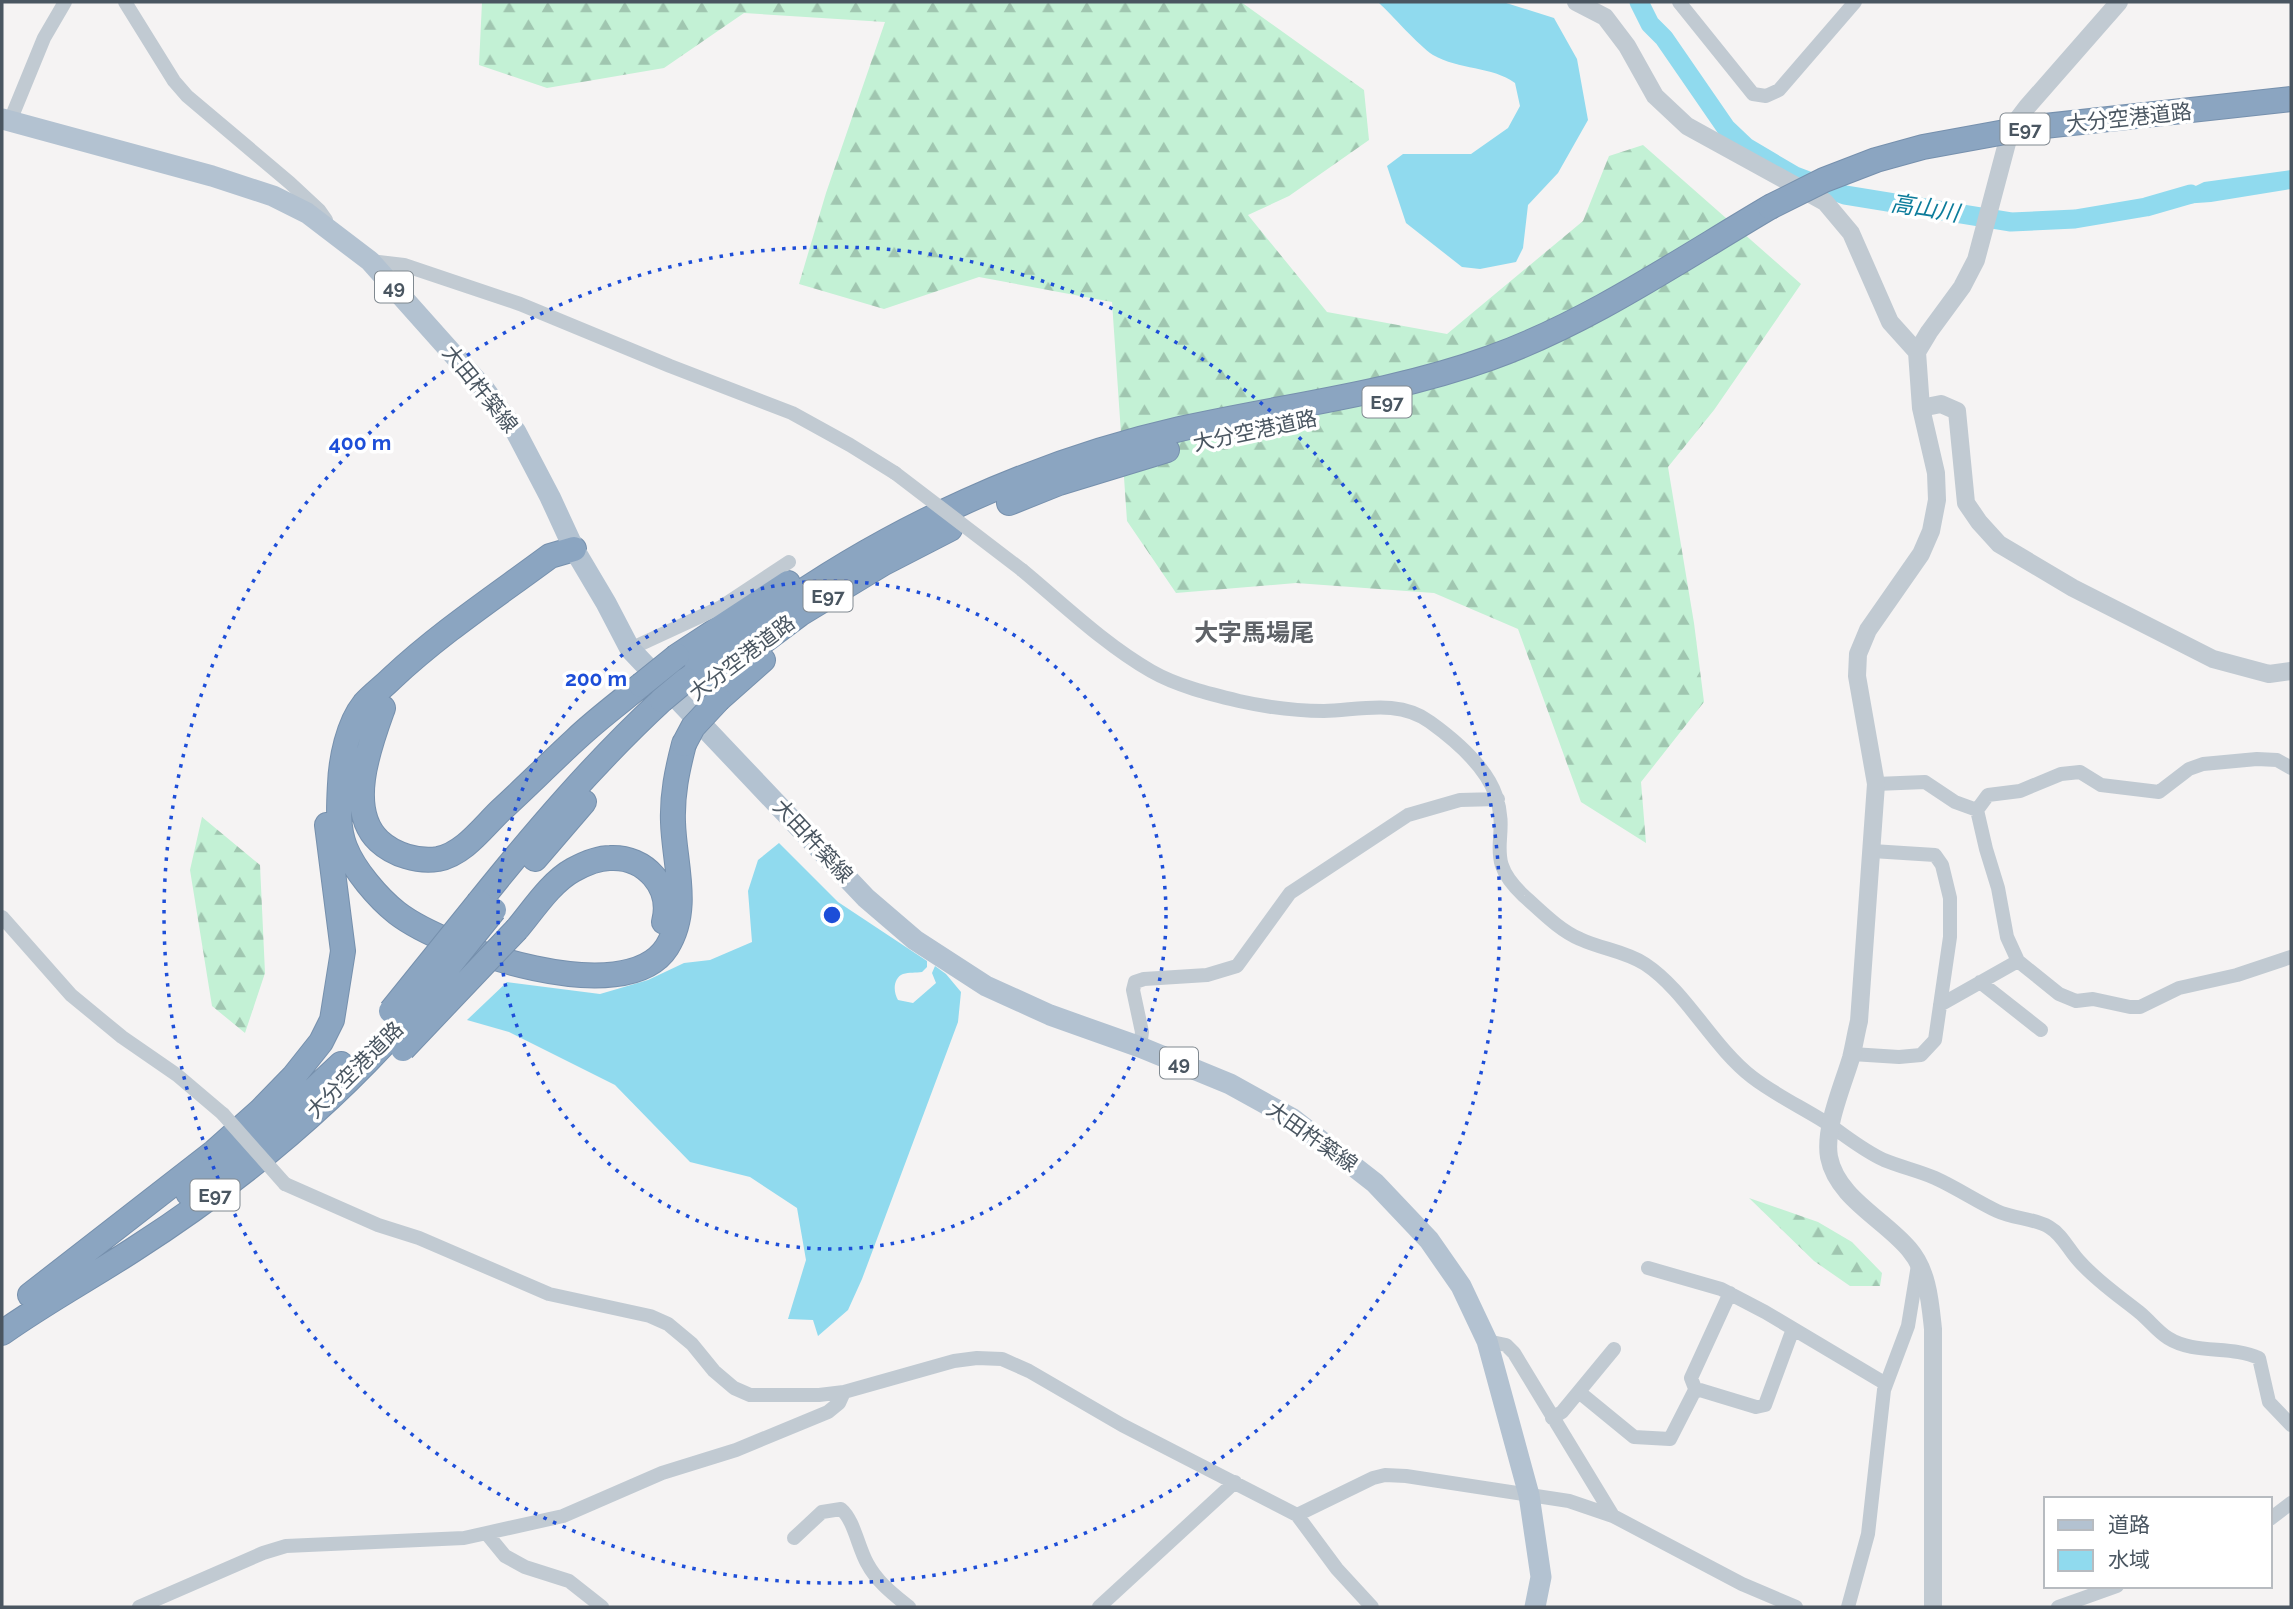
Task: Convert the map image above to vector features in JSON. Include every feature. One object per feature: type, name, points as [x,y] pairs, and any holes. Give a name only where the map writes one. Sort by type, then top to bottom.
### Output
[{"type":"highway","name":"大分空港道路","points":[[700,690],[771,613],[859,557],[907,531],[996,490],[1103,450],[1179,430],[1351,396],[1489,359],[1565,325],[1770,207],[1824,180],[1876,160],[1934,145],[2027,128],[2291,99]]},
{"type":"highway","name":"大分空港道路","points":[[2,1333],[133,1250],[257,1164],[330,1099],[486,906],[549,816],[613,747],[668,706],[779,646],[828,608],[971,518],[1059,483],[1141,457],[1405,398],[1508,365],[1606,315],[1770,207]]},
{"type":"highway","points":[[373,707],[362,796],[367,821],[377,839],[396,853],[416,858],[439,859],[474,838],[577,738],[677,656],[777,589],[848,548],[965,494],[1103,450]]},
{"type":"highway","points":[[574,550],[550,556],[424,648],[345,744],[338,812],[345,847],[376,891],[397,913],[439,936],[515,964],[586,976],[619,975],[637,971],[666,948],[675,929],[680,901],[673,823],[673,786],[684,744],[693,727],[700,690]]},
{"type":"highway","points":[[133,1250],[248,1181],[369,1083],[403,1049],[517,929],[550,890],[571,870],[596,860],[610,858],[628,860],[649,870],[660,884],[665,898],[665,916],[659,937],[640,957],[623,964],[560,966],[528,960],[442,929],[400,902],[361,856],[347,808],[354,758],[373,707]]},
{"type":"highway","points":[[30,1295],[214,1152],[260,1111],[294,1076],[321,1042],[332,1020],[343,951],[326,814],[326,777],[335,748],[347,725],[373,707]]},
{"type":"highway","name":"大分空港道路","points":[[2,1314],[171,1205],[247,1148],[321,1084],[367,1038],[397,1017]]},
{"type":"main road","name":"大田杵築線","points":[[4,125],[175,165],[273,196],[335,233],[370,261],[485,390],[516,432],[574,550],[630,649],[866,898],[915,940],[986,986],[1050,1015],[1140,1047],[1230,1084],[1293,1119],[1375,1183],[1429,1240],[1461,1286],[1487,1341],[1529,1495],[1541,1577],[1535,1607]]},
{"type":"street","points":[[4,125],[44,38],[65,2]]},
{"type":"street","points":[[125,2],[174,81],[187,96],[319,210],[335,233]]},
{"type":"street","points":[[1576,2],[1605,17],[1627,46],[1655,96],[1687,126],[1825,202],[1851,233],[1890,322],[1917,352]]},
{"type":"street","points":[[1679,2],[1753,94],[1766,96],[1779,90],[1855,2]]},
{"type":"street","points":[[1933,1607],[1933,1329],[1928,1285],[1910,1250],[1846,1190],[1834,1173],[1828,1155],[1831,1126],[1852,1054],[1858,1021],[1872,851],[1876,784],[1857,676],[1858,654],[1868,630],[1921,554],[1931,531],[1937,500],[1936,473],[1921,408],[1917,352],[1962,287],[1976,260],[2011,128],[2026,107],[2119,2]]},
{"type":"street","points":[[370,261],[404,265],[520,304],[792,413],[850,444],[895,473],[1022,570],[1124,653],[1152,672],[1178,684],[1242,701],[1293,710],[1405,708],[1427,719],[1460,747],[1489,779],[1497,799],[1501,830],[1501,866],[1507,879],[1552,920],[1578,939],[1623,953],[1645,964],[1668,985],[1752,1077],[1831,1126],[1858,1147],[1886,1161],[1935,1178],[2007,1216],[2044,1224],[2057,1232],[2078,1261],[2104,1286],[2169,1339],[2193,1346],[2246,1352],[2259,1358],[2269,1402],[2291,1425]]},
{"type":"street","points":[[1921,408],[1941,404],[1957,411],[1966,503],[1999,544],[2073,588],[2213,659],[2269,674],[2291,671]]},
{"type":"street","points":[[630,649],[721,607],[789,562]]},
{"type":"street","points":[[2291,768],[2277,760],[2203,764],[2189,769],[2159,792],[2101,785],[2080,772],[2061,774],[2020,791],[1988,795],[1977,810],[1998,888],[2007,937],[2018,961],[2059,994],[2076,1001],[2093,999],[2140,1007],[2179,988],[2237,975],[2291,957]]},
{"type":"street","points":[[1876,784],[1925,782],[1955,802],[1977,810]]},
{"type":"street","points":[[1140,1047],[1142,1032],[1133,989],[1135,982],[1144,979],[1207,975],[1237,966],[1290,893],[1408,815],[1460,800],[1497,799]]},
{"type":"street","points":[[1852,1054],[1899,1057],[1921,1055],[1935,1040],[1950,937],[1950,898],[1942,865],[1935,855],[1872,851]]},
{"type":"street","points":[[2,917],[71,995],[122,1037],[177,1074],[223,1114],[285,1184],[549,1294],[615,1310],[650,1315],[668,1324],[734,1388],[750,1395],[819,1395],[844,1392],[954,1361],[1002,1359],[1029,1371],[1122,1425],[1297,1515],[1337,1569],[1372,1607]]},
{"type":"street","points":[[1940,1004],[2018,961]]},
{"type":"street","points":[[1980,982],[2041,1030]]},
{"type":"street","points":[[1847,1607],[1868,1534],[1879,1424],[1886,1384],[1908,1326],[1918,1265]]},
{"type":"street","points":[[1648,1268],[1695,1279],[1730,1293],[1886,1384]]},
{"type":"street","points":[[1696,1391],[1691,1378],[1730,1293]]},
{"type":"street","points":[[1579,1392],[1634,1437],[1670,1439],[1696,1391],[1756,1408],[1765,1405],[1793,1329]]},
{"type":"street","points":[[1487,1341],[1506,1345],[1514,1353],[1613,1516]]},
{"type":"street","points":[[1552,1418],[1562,1412],[1614,1349]]},
{"type":"street","points":[[139,1607],[263,1553],[286,1546],[464,1538],[563,1516],[662,1473],[736,1450],[828,1412],[839,1403],[844,1392]]},
{"type":"street","points":[[1297,1515],[1373,1478],[1385,1475],[1569,1501],[1613,1516],[1742,1584],[1796,1607]]},
{"type":"street","points":[[1099,1607],[1235,1482]]},
{"type":"street","points":[[2272,1517],[2291,1503]]},
{"type":"street","points":[[794,1538],[822,1512],[841,1509],[848,1515],[862,1553],[876,1577],[909,1607]]},
{"type":"street","points":[[487,1534],[505,1556],[525,1567],[569,1581],[602,1607]]},
{"type":"street","points":[[2058,1607],[2111,1588]]},
{"type":"green space","points":[[482,2],[1241,2],[1364,90],[1369,140],[1289,196],[1248,215],[1327,312],[1447,334],[1583,221],[1609,156],[1643,145],[1801,284],[1714,410],[1668,467],[1704,702],[1641,782],[1646,843],[1581,802],[1518,629],[1434,593],[1296,583],[1176,593],[1127,521],[1112,302],[979,277],[884,309],[799,284],[826,193],[885,22],[744,13],[664,68],[547,88],[479,65]]},
{"type":"green space","points":[[202,817],[260,865],[265,973],[245,1033],[212,1006],[190,870]]},
{"type":"green space","points":[[1749,1198],[1818,1222],[1852,1242],[1882,1273],[1880,1286],[1850,1286],[1814,1261]]},
{"type":"water","points":[[1378,2],[1503,2],[1554,18],[1577,59],[1588,120],[1558,173],[1528,205],[1523,248],[1516,262],[1480,269],[1462,267],[1406,223],[1387,166],[1403,154],[1471,154],[1508,128],[1520,106],[1515,83],[1496,74],[1433,55]]},
{"type":"water","points":[[2291,170],[2291,189],[2211,202],[2154,206],[2204,182]]},
{"type":"water","points":[[779,843],[838,902],[927,961],[927,967],[922,972],[905,973],[897,979],[895,993],[898,1000],[913,1003],[936,983],[932,973],[935,966],[946,974],[961,992],[958,1022],[862,1279],[848,1310],[818,1336],[813,1320],[788,1319],[806,1260],[797,1208],[750,1177],[690,1162],[615,1085],[509,1032],[467,1020],[507,982],[600,994],[648,980],[684,963],[710,960],[752,942],[748,891],[758,860]]},
{"type":"waterway","name":"高山川","points":[[1639,2],[1650,24],[1664,38],[1726,128],[1746,147],[1795,176],[1845,195],[2011,222],[2075,219],[2146,207],[2191,194]]},
{"type":"district","name":"大字馬場尾","points":[[1254,633]]}]
